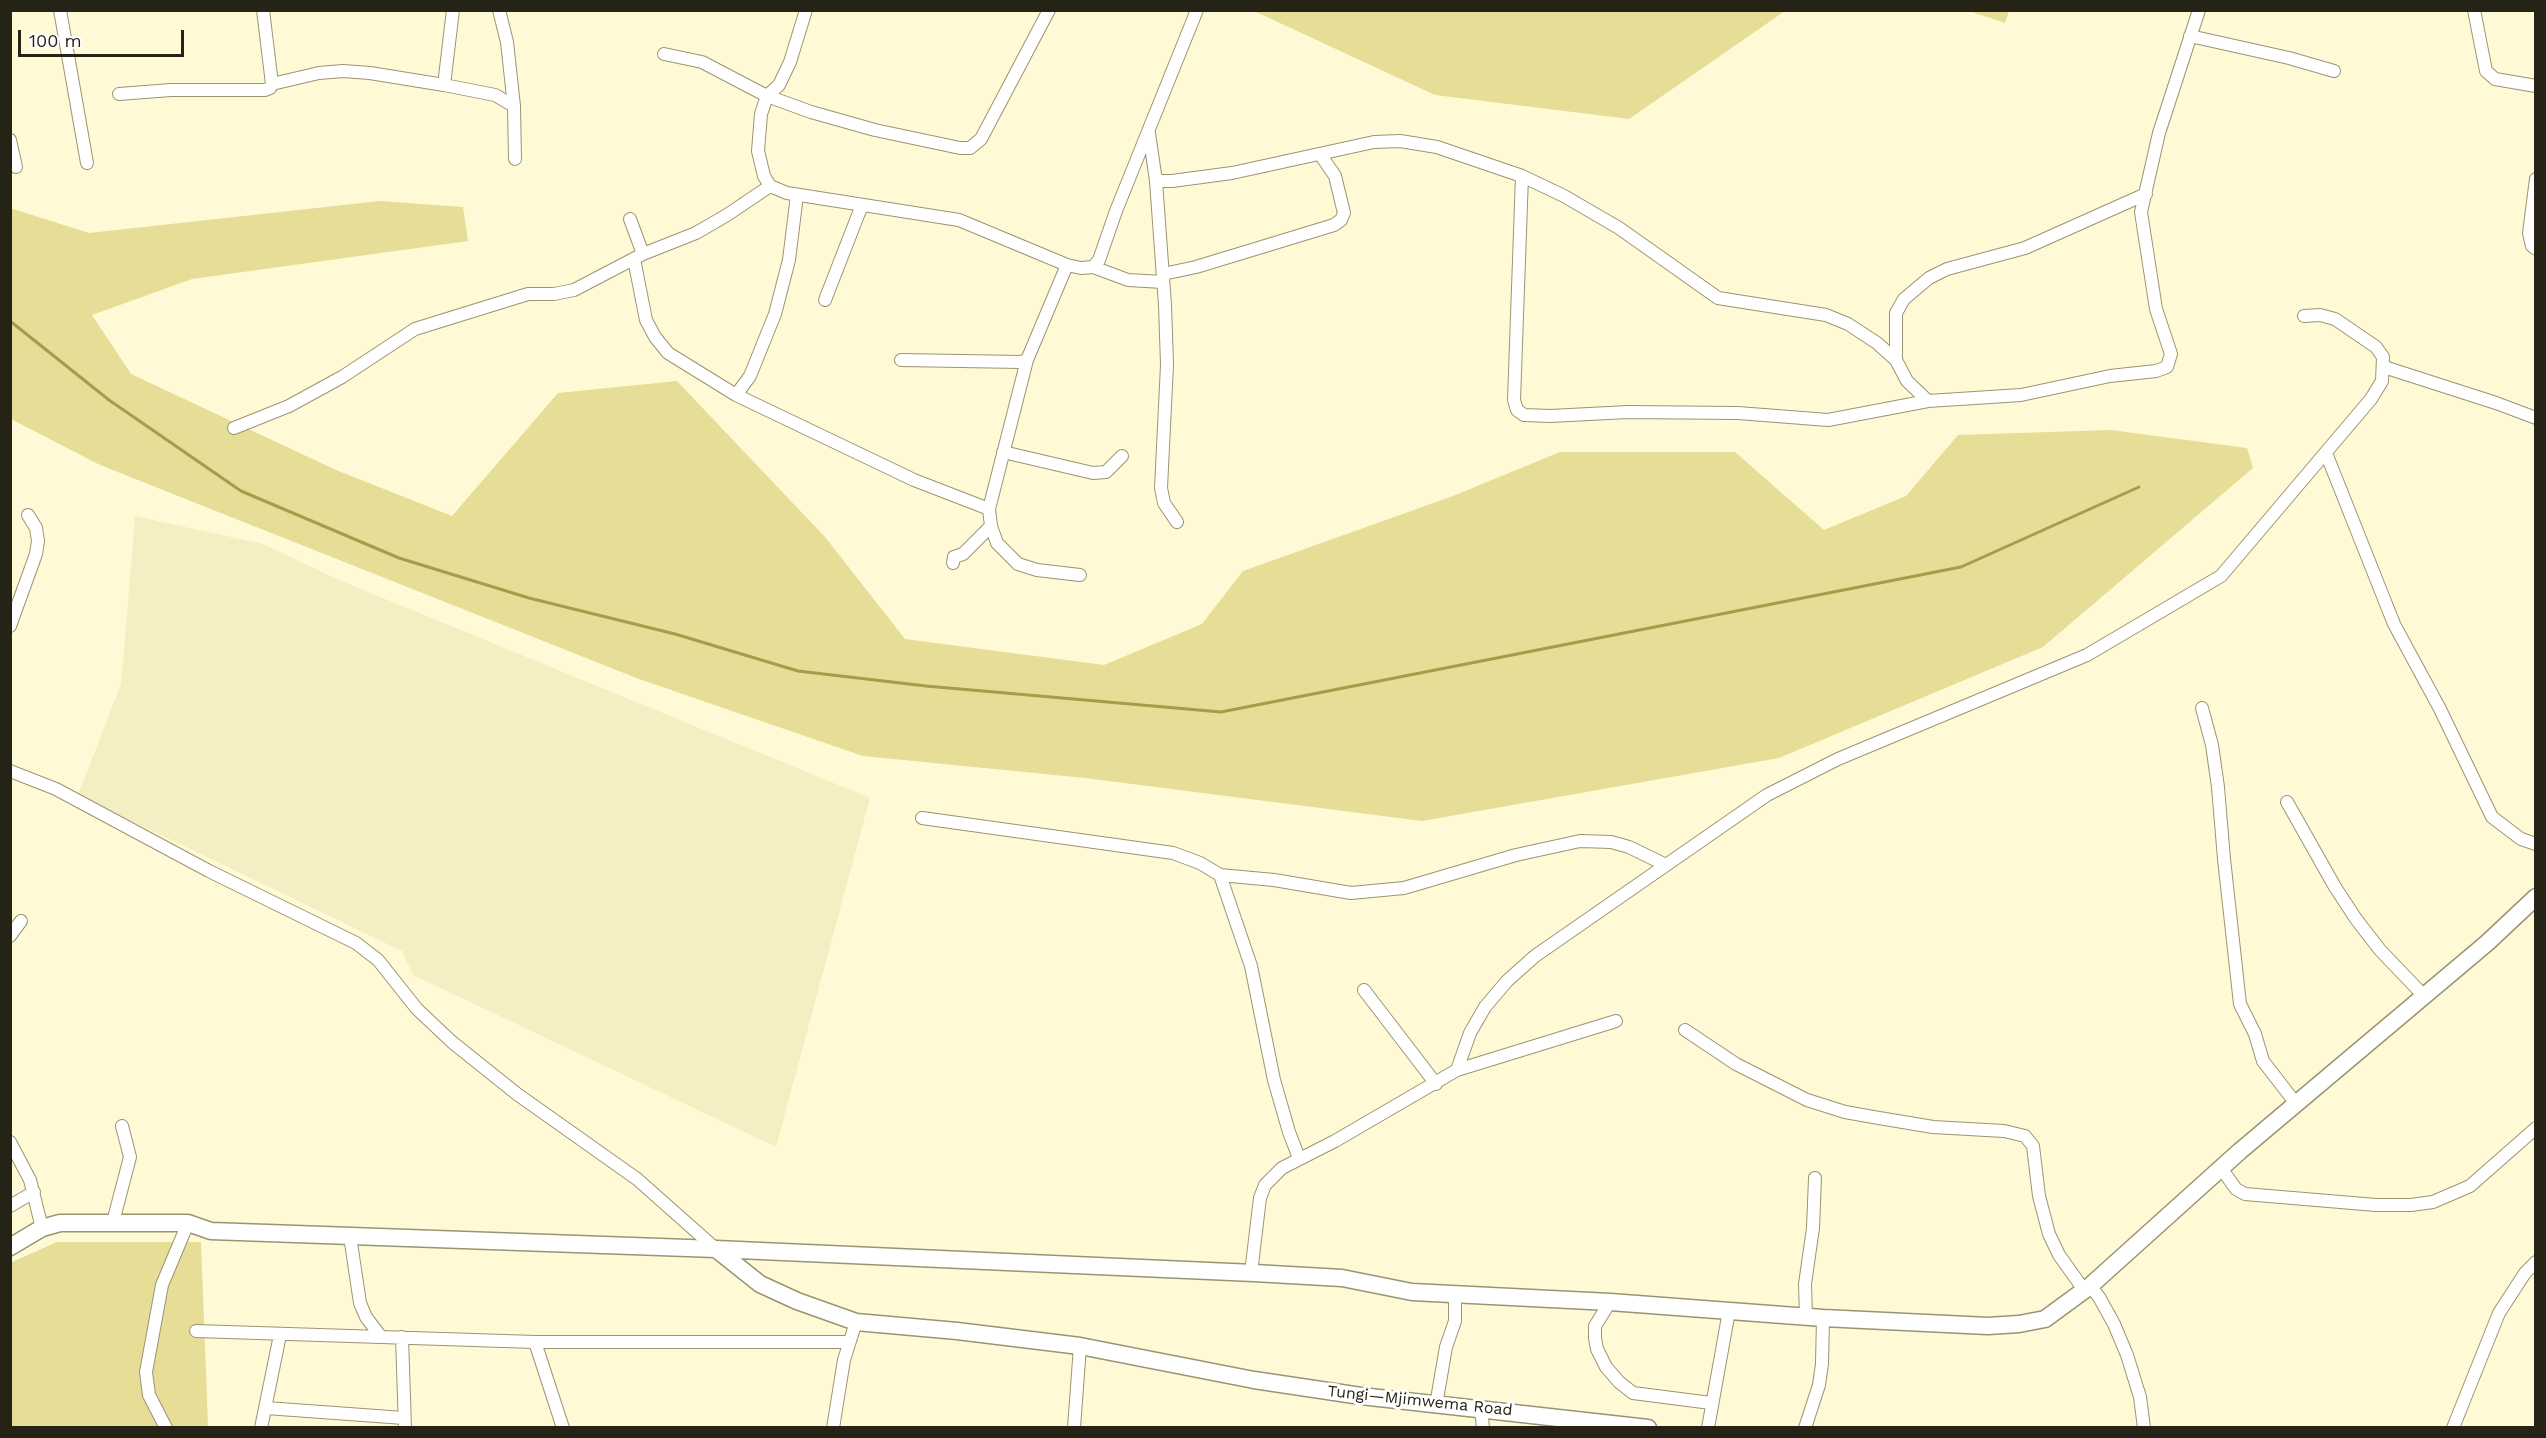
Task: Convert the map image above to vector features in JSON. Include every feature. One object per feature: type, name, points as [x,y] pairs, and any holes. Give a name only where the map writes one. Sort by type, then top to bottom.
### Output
[{"type":"street","points":[[60,10],[87,163]]},
{"type":"street","points":[[263,10],[272,84]]},
{"type":"street","points":[[444,85],[453,10]]},
{"type":"street","points":[[499,10],[507,42],[514,106],[515,159]]},
{"type":"street","points":[[806,10],[790,62],[779,85],[767,96],[761,114],[758,151],[764,176],[770,186],[797,195],[959,220],[1067,265],[1081,268],[1093,267],[1132,281],[1163,278],[1334,225],[1341,220],[1344,213],[1335,176],[1320,154]]},
{"type":"street","points":[[664,54],[702,62],[767,96],[811,112],[875,130],[960,148],[970,148],[981,139],[1049,10]]},
{"type":"street","points":[[1522,176],[1514,400],[1517,410],[1524,415],[1550,416],[1628,411],[1738,413],[1828,420],[1928,401],[2021,395],[2110,376],[2167,367],[2171,354],[2156,309],[2141,212],[2159,133],[2199,10]]},
{"type":"street","points":[[2474,10],[2486,72],[2495,79],[2535,86]]},
{"type":"street","points":[[1093,267],[1099,260],[1195,11]]},
{"type":"street","points":[[2190,36],[2289,58],[2334,71]]},
{"type":"street","points":[[119,94],[171,90],[265,90],[272,84],[319,73],[343,71],[370,73],[495,95],[514,106]]},
{"type":"street","points":[[1149,133],[1156,181],[1167,365],[1161,488],[1164,503],[1177,522]]},
{"type":"street","points":[[10,140],[16,167]]},
{"type":"street","points":[[1156,181],[1172,182],[1232,173],[1374,142],[1400,141],[1437,147],[1522,176],[1564,196],[1619,228],[1718,298],[1826,315],[1848,324],[1877,342],[1896,360],[1906,381],[1928,401]]},
{"type":"street","points":[[2535,179],[2529,233],[2535,249]]},
{"type":"street","points":[[234,428],[289,406],[342,377],[415,329],[528,294],[554,294],[574,290],[638,257],[696,233],[728,215],[770,186]]},
{"type":"street","points":[[1896,360],[1896,313],[1904,299],[1929,278],[1947,269],[2025,248],[2146,194]]},
{"type":"street","points":[[736,395],[750,376],[775,314],[789,260],[797,195]]},
{"type":"street","points":[[825,300],[862,206]]},
{"type":"street","points":[[630,219],[638,257],[646,320],[655,337],[668,353],[736,395],[914,480],[989,508]]},
{"type":"street","points":[[1067,265],[1027,360],[989,508],[991,526],[997,543],[1018,564],[1037,570],[1080,575]]},
{"type":"street","points":[[1457,1070],[1470,1033],[1485,1007],[1507,981],[1535,956],[1767,795],[1838,759],[2087,655],[2221,576],[2371,399],[2382,381],[2383,357],[2376,347],[2335,319],[2320,315],[2304,316]]},
{"type":"street","points":[[901,360],[1021,362],[1027,360]]},
{"type":"street","points":[[2384,367],[2535,418]]},
{"type":"street","points":[[1003,452],[1093,473],[1106,472],[1122,456]]},
{"type":"street","points":[[2326,453],[2394,624],[2440,709],[2492,817],[2522,839],[2535,844]]},
{"type":"street","points":[[10,626],[36,554],[38,541],[36,528],[28,515]]},
{"type":"street","points":[[953,563],[954,557],[963,554],[991,526]]},
{"type":"street","points":[[2202,708],[2218,787],[2223,860],[2240,1004],[2255,1034],[2263,1061],[2296,1105]]},
{"type":"street","points":[[10,771],[56,789],[208,871],[356,943],[378,960],[417,1009],[452,1042],[517,1094],[637,1179],[716,1249]]},
{"type":"street","points":[[2288,802],[2335,887],[2356,919],[2380,950],[2424,996]]},
{"type":"street","points":[[922,818],[1173,853],[1200,863],[1220,875],[1274,880],[1351,893],[1391,891],[1516,855],[1580,841],[1598,840],[1629,847],[1666,865]]},
{"type":"street","points":[[1220,875],[1251,966],[1274,1080],[1299,1158]]},
{"type":"street","points":[[10,1247],[42,1228],[60,1223],[188,1223],[211,1230],[716,1249],[1342,1278],[1412,1292],[1610,1302],[1814,1317],[1988,1326],[2019,1324],[2045,1319],[2087,1288],[2221,1168],[2487,943],[2535,897]]},
{"type":"street","points":[[10,936],[21,921]]},
{"type":"street","points":[[1364,990],[1436,1084]]},
{"type":"street","points":[[1251,1273],[1260,1198],[1265,1185],[1273,1176],[1299,1158],[1335,1141],[1457,1070],[1616,1021]]},
{"type":"street","points":[[1685,1030],[1736,1064],[1816,1103],[1845,1112],[1934,1127],[2004,1131],[2025,1136],[2033,1146],[2038,1196],[2049,1234],[2059,1255],[2114,1324],[2127,1355],[2140,1397],[2144,1428]]},
{"type":"street","points":[[113,1222],[130,1156],[122,1126]]},
{"type":"street","points":[[2221,1168],[2236,1189],[2245,1194],[2376,1205],[2422,1203],[2449,1197],[2470,1186],[2535,1128]]},
{"type":"street","points":[[10,1142],[34,1192],[42,1228]]},
{"type":"street","points":[[1805,1428],[1819,1386],[1822,1364],[1814,1317],[1805,1284],[1813,1228],[1815,1178]]},
{"type":"street","points":[[10,1206],[34,1192]]},
{"type":"street","points":[[166,1428],[149,1395],[146,1372],[162,1285],[188,1223]]},
{"type":"street","points":[[211,1230],[218,1225],[392,1231],[426,1233],[436,1239]]},
{"type":"street","points":[[350,1236],[360,1303],[366,1317],[381,1337]]},
{"type":"street","name":"Tungi—Mjimwema Road","points":[[716,1249],[760,1284],[797,1301],[856,1322],[957,1331],[1080,1346],[1228,1376],[1436,1405],[1480,1407],[1648,1428]]},
{"type":"street","points":[[2453,1428],[2499,1313],[2525,1273],[2535,1262]]},
{"type":"street","points":[[1436,1405],[1446,1347],[1456,1314],[1455,1294]]},
{"type":"street","points":[[1610,1302],[1595,1326],[1595,1338],[1606,1367],[1619,1382],[1633,1393],[1711,1403]]},
{"type":"street","points":[[1708,1428],[1729,1311]]},
{"type":"street","points":[[833,1428],[848,1342],[856,1322]]},
{"type":"street","points":[[196,1331],[535,1342],[848,1342]]},
{"type":"street","points":[[261,1428],[280,1335]]},
{"type":"street","points":[[266,1408],[405,1423],[402,1337]]},
{"type":"street","points":[[535,1342],[563,1428]]},
{"type":"street","points":[[1074,1428],[1080,1346]]},
{"type":"street","points":[[1480,1407],[1483,1428]]},
{"type":"shaded area","points":[[1785,10],[1629,119],[1435,95],[1254,11]]},
{"type":"shaded area","points":[[2009,10],[2005,23],[1969,11]]},
{"type":"shaded area","points":[[380,201],[463,207],[468,241],[192,279],[92,315],[131,374],[336,470],[452,516],[558,393],[677,381],[825,537],[905,639],[1104,665],[1202,624],[1243,571],[1453,496],[1560,452],[1735,452],[1824,530],[1906,496],[1958,435],[2111,430],[2247,448],[2253,468],[2043,647],[1779,758],[1422,821],[1085,778],[863,756],[639,679],[100,465],[11,419],[10,208],[89,233]]},
{"type":"shaded area","points":[[135,516],[263,544],[339,580],[870,798],[776,1147],[413,975],[402,951],[78,795],[121,684]]},
{"type":"shaded area","points":[[57,1242],[201,1242],[208,1427],[11,1427],[10,1263]]},
{"type":"waterway","points":[[10,321],[109,400],[241,491],[399,558],[529,598],[675,634],[798,671],[926,686],[1221,712],[1961,567],[2139,487]]}]
